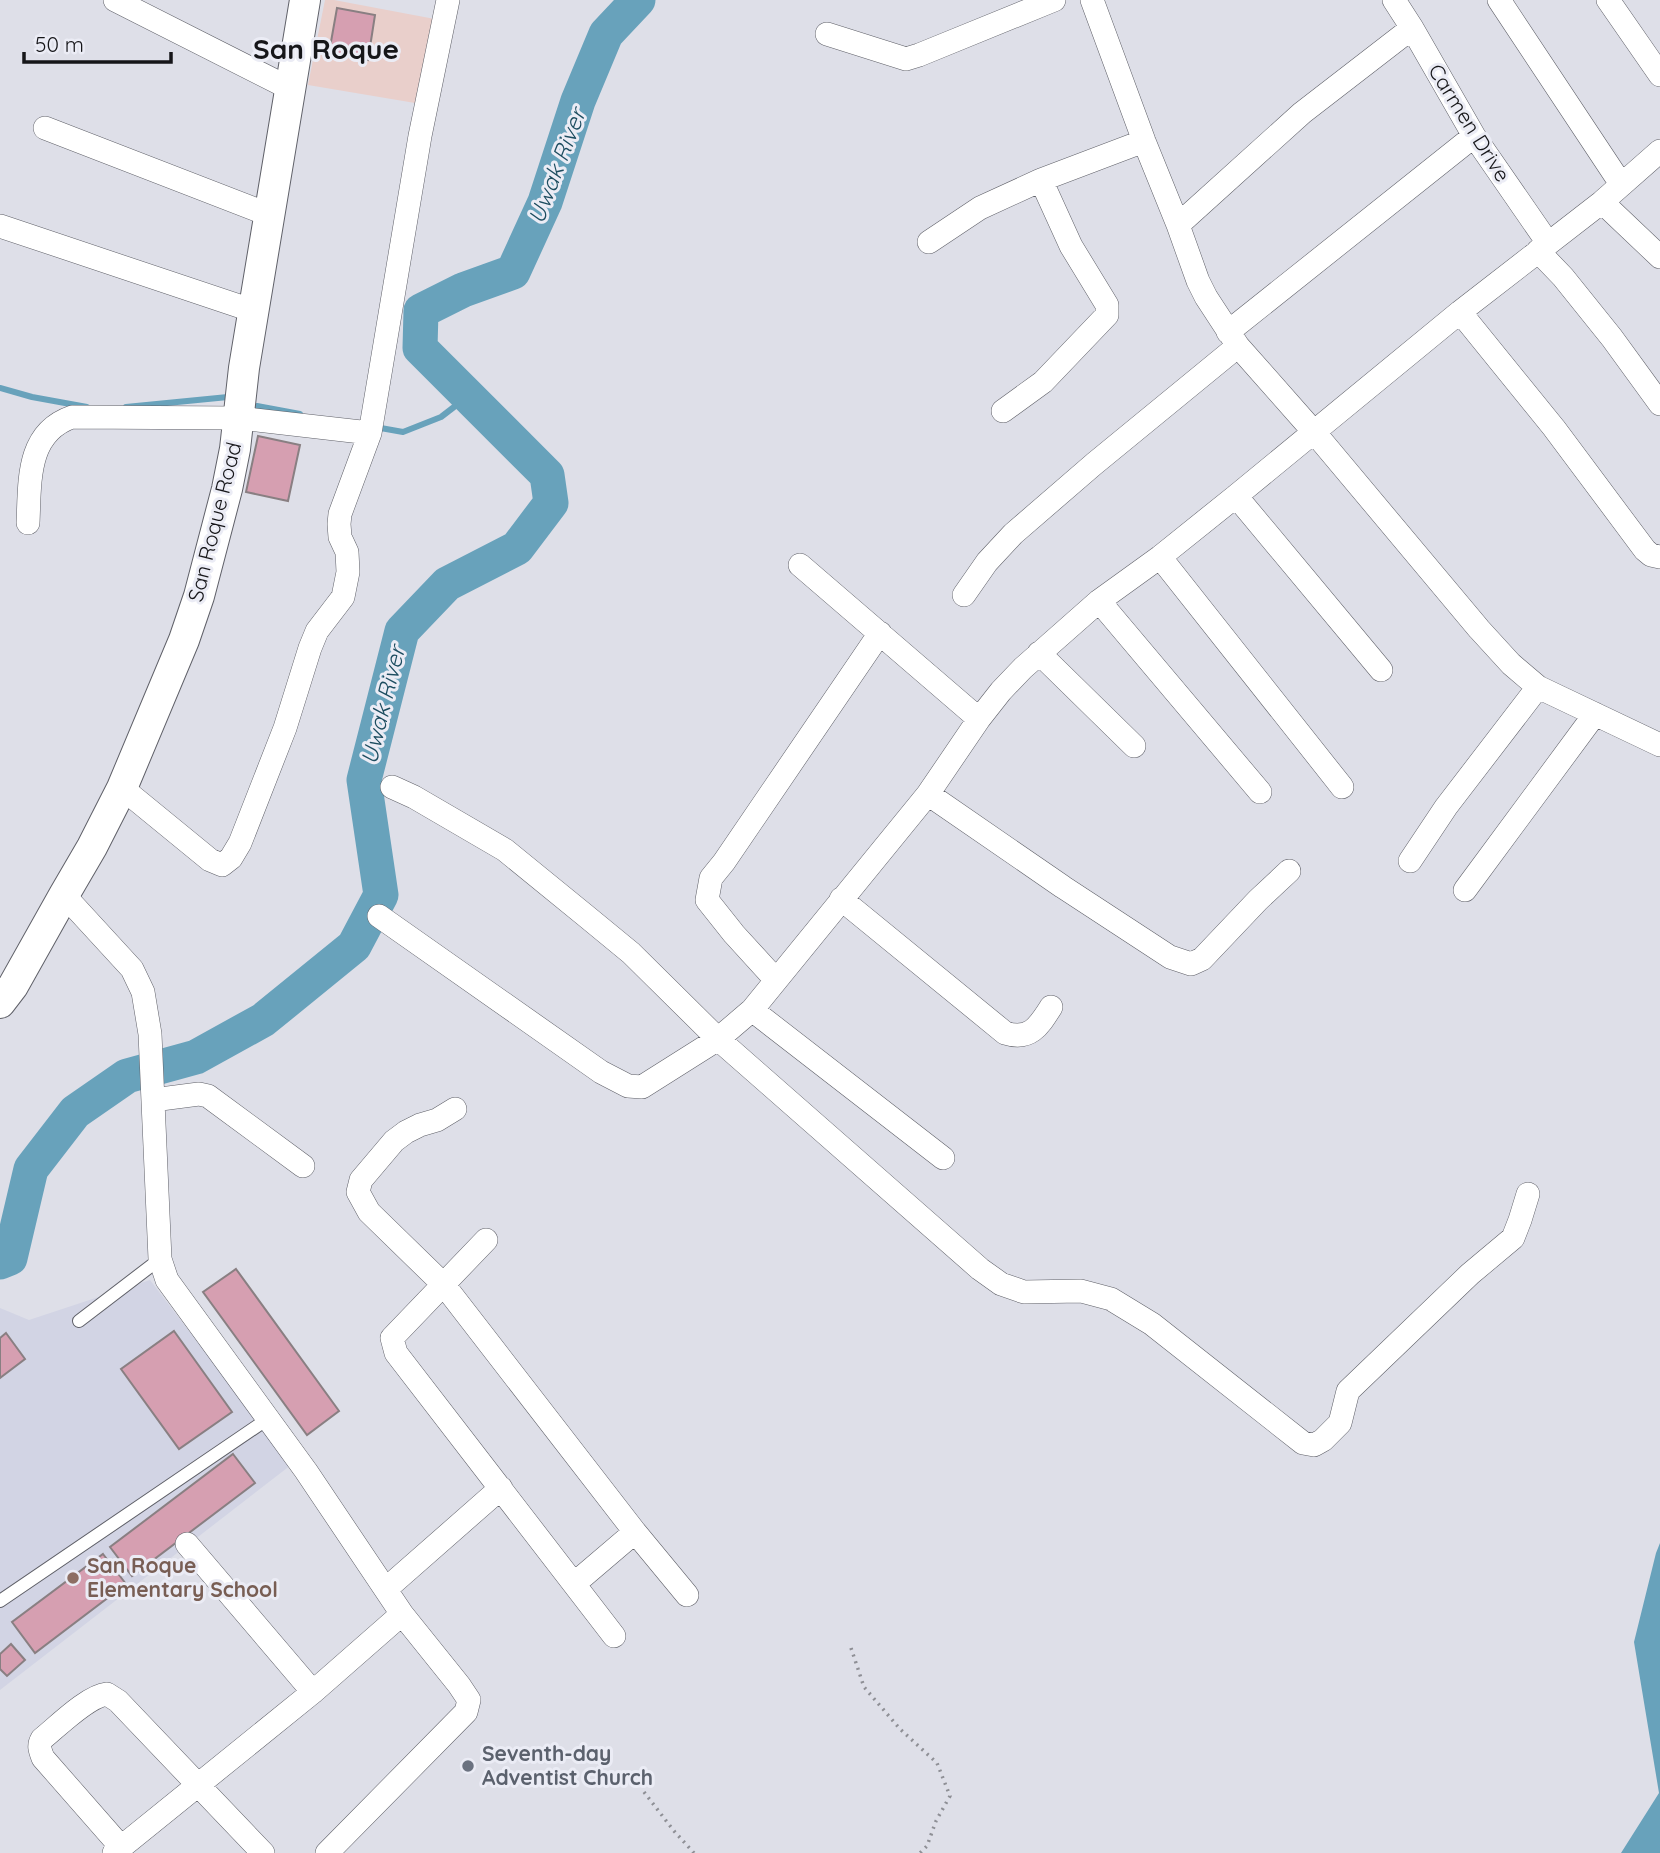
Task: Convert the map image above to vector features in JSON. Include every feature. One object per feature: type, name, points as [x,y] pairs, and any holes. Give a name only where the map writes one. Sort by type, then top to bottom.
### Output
[{"type":"street","points":[[115,0],[289,88]]},
{"type":"street","name":"San Roque Road","points":[[4,988],[92,848],[122,788],[184,640],[199,596],[227,489],[244,368],[305,0]]},
{"type":"street","points":[[122,788],[210,860],[222,865],[231,858],[240,843],[285,728],[317,631],[343,597],[348,572],[347,552],[340,537],[340,514],[370,433],[420,136],[448,0]]},
{"type":"street","points":[[827,34],[906,59],[1054,0]]},
{"type":"street","points":[[1092,0],[1198,281],[1233,339],[1511,664],[1538,687],[1660,745]]},
{"type":"street","name":"Carmen Drive","points":[[1394,0],[1543,247],[1660,404]]},
{"type":"street","points":[[1499,0],[1621,184]]},
{"type":"street","points":[[1608,0],[1660,75]]},
{"type":"street","points":[[1178,225],[1302,113],[1412,28]]},
{"type":"street","points":[[45,128],[270,215]]},
{"type":"street","points":[[964,595],[986,562],[1013,534],[1233,339],[1474,136]]},
{"type":"street","points":[[929,242],[980,208],[1041,180],[1144,141]]},
{"type":"street","points":[[379,916],[601,1072],[628,1086],[642,1087],[718,1039],[752,1010],[928,793],[1001,691],[1039,653],[1099,601],[1160,557],[1461,312],[1602,202],[1660,151]]},
{"type":"street","points":[[1003,411],[1043,382],[1107,315],[1107,306],[1071,246],[1041,180]]},
{"type":"street","points":[[1602,202],[1660,257]]},
{"type":"street","points":[[0,226],[254,311]]},
{"type":"street","points":[[1461,312],[1554,428],[1645,551],[1660,557]]},
{"type":"street","points":[[28,523],[30,475],[36,452],[50,429],[62,420],[72,417],[239,418],[370,433]]},
{"type":"street","points":[[1236,496],[1381,670]]},
{"type":"street","points":[[1160,557],[1342,787]]},
{"type":"street","points":[[800,565],[979,719]]},
{"type":"street","points":[[1099,601],[1260,792]]},
{"type":"street","points":[[776,980],[734,934],[708,900],[711,878],[880,633]]},
{"type":"street","points":[[1039,653],[1134,746]]},
{"type":"street","points":[[1410,861],[1446,807],[1538,687]]},
{"type":"street","points":[[1465,890],[1595,714]]},
{"type":"street","points":[[392,787],[505,850],[631,953],[718,1039],[1001,1284],[1024,1292],[1081,1291],[1111,1299],[1152,1324],[1303,1443],[1314,1445],[1323,1440],[1340,1423],[1348,1391],[1470,1275],[1513,1238],[1528,1194]]},
{"type":"street","points":[[928,793],[1170,957],[1191,964],[1202,959],[1258,900],[1289,872]]},
{"type":"street","points":[[64,895],[132,969],[143,992],[150,1034],[160,1259],[167,1280],[269,1418],[402,1614],[469,1700],[466,1712],[327,1853]]},
{"type":"street","points":[[841,899],[1005,1034],[1015,1037],[1034,1030],[1051,1007]]},
{"type":"street","points":[[752,1010],[943,1158]]},
{"type":"street","points":[[153,1092],[208,1096],[303,1166]]},
{"type":"street","points":[[455,1109],[394,1141],[361,1180],[358,1192],[369,1212],[444,1285],[687,1595]]},
{"type":"street","points":[[486,1240],[392,1338],[397,1353],[614,1636]]},
{"type":"street","points":[[386,1589],[501,1488]]},
{"type":"street","points":[[573,1584],[635,1532]]},
{"type":"street","points":[[187,1544],[313,1692]]},
{"type":"street","points":[[263,1853],[198,1786],[111,1696],[101,1694],[76,1710],[42,1739],[40,1749],[43,1758],[118,1850],[198,1786],[313,1692],[402,1614]]},
{"type":"lane","points":[[79,1321],[160,1259]]},
{"type":"lane","points":[[0,1601],[269,1418]]},
{"type":"path","points":[[850,1648],[864,1687],[900,1730],[937,1763],[950,1796],[920,1853]]},
{"type":"path","points":[[644,1792],[694,1853]]},
{"type":"shaded area","points":[[325,0],[440,20],[421,104],[308,85]]},
{"type":"shaded area","name":"San Roque Elementary School","points":[[150,1280],[291,1465],[0,1690],[0,1308],[29,1320]]},
{"type":"water","points":[[1660,1543],[1660,1853],[1621,1853],[1659,1793],[1634,1642]]},
{"type":"building","points":[[337,8],[375,15],[368,60],[329,53]]},
{"type":"building","points":[[258,436],[300,445],[288,501],[246,492]]},
{"type":"building","points":[[236,1269],[339,1411],[307,1435],[203,1292]]},
{"type":"building","points":[[174,1331],[232,1412],[179,1449],[121,1369]]},
{"type":"building","points":[[6,1333],[25,1359],[0,1378],[0,1338]]},
{"type":"building","points":[[233,1454],[255,1483],[132,1576],[110,1547]]},
{"type":"building","points":[[103,1554],[126,1584],[35,1653],[12,1622]]},
{"type":"building","points":[[11,1644],[25,1660],[7,1676],[0,1669],[0,1654]]},
{"type":"waterway","name":"Uwak River","points":[[0,1262],[10,1258],[31,1169],[75,1112],[127,1076],[196,1057],[263,1020],[354,946],[381,895],[364,780],[402,631],[447,584],[517,548],[551,503],[547,475],[420,348],[421,311],[463,290],[513,272],[545,202],[578,101],[606,34],[638,0]]},
{"type":"waterway","points":[[0,388],[87,407]]},
{"type":"waterway","points":[[126,407],[228,397]]},
{"type":"waterway","points":[[257,406],[300,414]]},
{"type":"waterway","points":[[375,427],[403,432],[441,417],[454,407]]},
{"type":"place","name":"San Roque Elementary School","points":[[73,1578]]},
{"type":"place","name":"Seventh-day Adventist Church","points":[[468,1766]]},
{"type":"district","name":"San Roque","points":[[326,49]]}]
